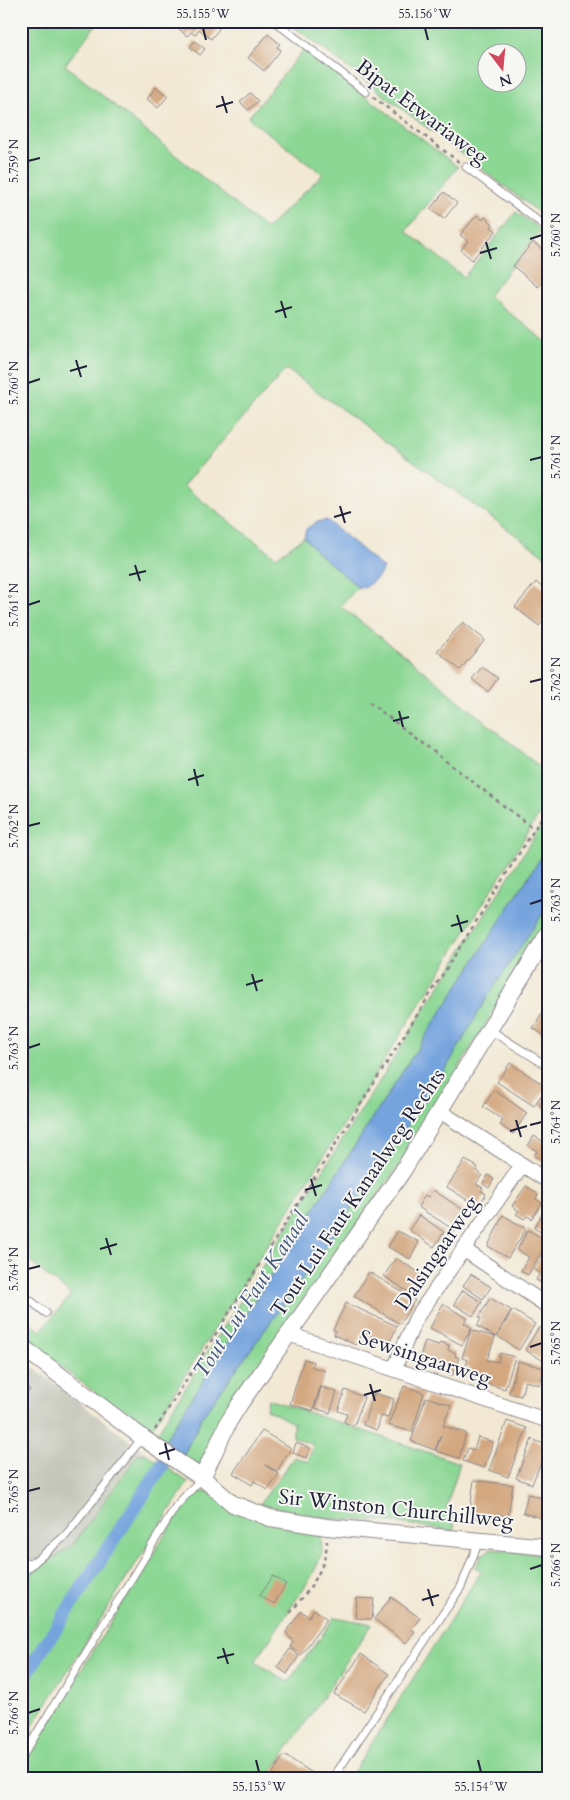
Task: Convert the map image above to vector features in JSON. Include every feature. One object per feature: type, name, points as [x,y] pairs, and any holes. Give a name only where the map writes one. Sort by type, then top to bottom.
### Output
[{"type":"street","name":"Tout Lui Faut Kanaalweg Rechts","points":[[197,1475],[229,1422],[288,1334],[402,1172],[441,1112],[548,935]]},
{"type":"street","points":[[441,1112],[549,1182]]},
{"type":"street","name":"Dalsingaarweg","points":[[394,1369],[416,1318],[522,1165]]},
{"type":"street","points":[[463,1249],[549,1307]]},
{"type":"street","name":"Sewsingaarweg","points":[[288,1334],[549,1421]]},
{"type":"street","points":[[21,1346],[149,1442]]},
{"type":"street","name":"Sir Winston Churchillweg","points":[[149,1442],[197,1475],[233,1504],[270,1518],[327,1527],[549,1547]]},
{"type":"lane","name":"Bipat Etwariaweg","points":[[274,21],[366,92]]},
{"type":"lane","name":"Bipat Etwariaweg","points":[[466,167],[549,230]]},
{"type":"lane","points":[[490,1030],[549,1067]]},
{"type":"lane","points":[[21,1293],[46,1313]]},
{"type":"lane","points":[[21,1574],[66,1535],[149,1442]]},
{"type":"lane","points":[[21,1759],[176,1506],[197,1475]]},
{"type":"lane","points":[[337,1772],[462,1587],[479,1541]]},
{"type":"lane","points":[[21,1565],[38,1560]]},
{"type":"path","name":"Bipat Etwariaweg","points":[[366,92],[466,167]]},
{"type":"path","points":[[369,702],[534,829]]},
{"type":"path","points":[[149,1442],[549,806]]},
{"type":"path","points":[[290,1613],[310,1588],[327,1557],[327,1527]]},
{"type":"shaded area","points":[[21,1358],[147,1454],[138,1454],[127,1467],[74,1544],[21,1581]]},
{"type":"green space","points":[[21,21],[99,21],[65,65],[266,229],[323,174],[248,118],[304,49],[458,167],[406,231],[464,277],[516,212],[541,230],[488,296],[549,344],[549,559],[286,369],[183,486],[276,557],[304,537],[318,553],[358,587],[340,606],[414,663],[541,768],[549,757],[549,799],[149,1433],[21,1337],[21,1316],[41,1331],[71,1295],[21,1255]]},
{"type":"green space","points":[[286,21],[549,21],[549,220]]},
{"type":"green space","points":[[549,813],[549,845],[165,1440],[155,1436]]},
{"type":"green space","points":[[549,904],[549,920],[404,1158],[225,1412],[198,1469],[183,1456],[202,1417],[322,1251],[444,1072],[488,996]]},
{"type":"green space","points":[[268,1399],[460,1463],[445,1512],[457,1514],[453,1531],[393,1522],[327,1518],[260,1504],[294,1457],[308,1462],[313,1445],[293,1437],[293,1423],[266,1409]]},
{"type":"green space","points":[[138,1454],[147,1454],[188,1482],[21,1744],[21,1581],[74,1544]]},
{"type":"green space","points":[[200,1492],[209,1492],[321,1533],[322,1553],[313,1574],[255,1662],[288,1682],[335,1617],[372,1624],[267,1779],[21,1779],[21,1768],[177,1515],[187,1499]]},
{"type":"green space","points":[[491,1549],[549,1555],[549,1779],[349,1779],[482,1570],[475,1568],[483,1554]]},
{"type":"water","points":[[327,520],[383,568],[379,576],[365,588],[358,587],[318,553],[304,537],[306,529],[316,522]]},
{"type":"water","points":[[549,845],[549,904],[488,996],[444,1072],[322,1251],[202,1417],[183,1456],[165,1440]]},
{"type":"building","points":[[157,21],[171,21],[166,28]]},
{"type":"building","points":[[186,21],[225,21],[211,39],[199,29],[195,35],[191,32],[187,36],[179,29]]},
{"type":"building","points":[[268,34],[280,44],[277,47],[281,50],[264,71],[248,58]]},
{"type":"building","points":[[195,41],[205,49],[200,55],[190,47]]},
{"type":"building","points":[[156,87],[168,96],[158,108],[147,99]]},
{"type":"building","points":[[250,93],[258,101],[248,110],[240,102]]},
{"type":"building","points":[[444,192],[457,203],[444,219],[430,209]]},
{"type":"building","points":[[477,215],[483,220],[485,217],[493,224],[491,227],[496,231],[472,260],[461,250],[468,241],[460,235]]},
{"type":"building","points":[[533,242],[549,255],[546,260],[549,262],[549,274],[538,287],[513,266]]},
{"type":"building","points":[[549,280],[549,291],[543,286]]},
{"type":"building","points":[[536,582],[549,593],[543,600],[549,605],[549,614],[539,626],[515,607]]},
{"type":"building","points":[[463,622],[485,640],[460,670],[437,651]]},
{"type":"building","points":[[482,667],[498,678],[488,692],[472,679]]},
{"type":"building","points":[[542,1013],[549,1017],[549,1038],[533,1028]]},
{"type":"building","points":[[510,1063],[547,1087],[534,1106],[497,1082]]},
{"type":"building","points":[[494,1090],[527,1113],[513,1134],[500,1125],[503,1120],[483,1107]]},
{"type":"building","points":[[549,1090],[549,1112],[539,1105]]},
{"type":"building","points":[[549,1133],[549,1165],[534,1156],[537,1151],[528,1146],[534,1136],[544,1142]]},
{"type":"building","points":[[465,1160],[478,1167],[476,1171],[482,1175],[476,1184],[483,1188],[481,1191],[486,1194],[478,1207],[447,1187]]},
{"type":"building","points":[[488,1175],[494,1179],[489,1188],[483,1184]]},
{"type":"building","points":[[526,1186],[538,1194],[536,1199],[542,1203],[532,1219],[527,1216],[524,1219],[516,1214],[519,1211],[512,1206]]},
{"type":"building","points":[[433,1190],[468,1213],[456,1231],[418,1207],[425,1195],[428,1197]]},
{"type":"building","points":[[549,1202],[549,1237],[534,1228]]},
{"type":"building","points":[[419,1215],[444,1232],[434,1247],[409,1230]]},
{"type":"building","points":[[503,1215],[526,1229],[508,1258],[488,1246]]},
{"type":"building","points":[[528,1230],[548,1241],[528,1275],[521,1271],[529,1257],[517,1250]]},
{"type":"building","points":[[398,1231],[419,1242],[410,1259],[388,1247]]},
{"type":"building","points":[[549,1246],[549,1287],[536,1280],[540,1273],[534,1270]]},
{"type":"building","points":[[396,1258],[423,1275],[410,1293],[384,1276]]},
{"type":"building","points":[[369,1272],[415,1300],[400,1324],[354,1296]]},
{"type":"building","points":[[471,1274],[491,1287],[483,1299],[463,1286]]},
{"type":"building","points":[[463,1290],[482,1302],[473,1316],[454,1304]]},
{"type":"building","points":[[490,1298],[511,1310],[496,1337],[477,1326],[481,1319],[479,1317]]},
{"type":"building","points":[[346,1303],[397,1326],[389,1344],[362,1332],[356,1345],[334,1335],[336,1331],[333,1330]]},
{"type":"building","points":[[443,1304],[467,1318],[464,1323],[472,1328],[462,1345],[430,1328]]},
{"type":"building","points":[[513,1310],[535,1324],[519,1350],[497,1336]]},
{"type":"building","points":[[539,1327],[549,1332],[547,1363],[525,1350]]},
{"type":"building","points":[[471,1330],[495,1337],[487,1360],[498,1362],[500,1353],[515,1357],[505,1389],[468,1376],[471,1368],[466,1366],[468,1360],[462,1358]]},
{"type":"building","points":[[425,1341],[439,1345],[440,1342],[449,1345],[448,1350],[456,1353],[455,1356],[459,1358],[453,1375],[432,1369],[433,1364],[419,1359]]},
{"type":"building","points":[[304,1359],[314,1362],[312,1367],[325,1371],[313,1411],[290,1404]]},
{"type":"building","points":[[518,1361],[544,1368],[540,1385],[525,1381],[521,1396],[509,1393]]},
{"type":"building","points":[[21,1382],[30,1390],[21,1401]]},
{"type":"building","points":[[404,1386],[424,1393],[412,1432],[388,1425]]},
{"type":"building","points":[[321,1387],[337,1392],[330,1413],[315,1408]]},
{"type":"building","points":[[345,1390],[364,1397],[354,1426],[344,1422],[347,1414],[338,1411]]},
{"type":"building","points":[[374,1393],[394,1399],[388,1418],[381,1416],[377,1430],[363,1425]]},
{"type":"building","points":[[426,1397],[451,1405],[443,1426],[466,1433],[459,1458],[436,1451],[441,1435],[435,1450],[411,1441]]},
{"type":"building","points":[[507,1421],[527,1428],[508,1477],[489,1470]]},
{"type":"building","points":[[262,1431],[291,1448],[277,1471],[265,1465],[279,1474],[268,1490],[254,1481],[252,1485],[233,1473]]},
{"type":"building","points":[[478,1437],[493,1442],[484,1468],[463,1461],[468,1448],[474,1450]]},
{"type":"building","points":[[532,1439],[548,1446],[532,1484],[516,1478]]},
{"type":"building","points":[[296,1443],[310,1448],[306,1458],[293,1453]]},
{"type":"building","points":[[549,1460],[549,1474],[544,1473]]},
{"type":"building","points":[[474,1480],[513,1485],[508,1516],[496,1514],[495,1520],[469,1517]]},
{"type":"building","points":[[528,1494],[549,1500],[549,1520],[523,1513]]},
{"type":"building","points":[[273,1576],[286,1584],[274,1604],[260,1596]]},
{"type":"building","points":[[391,1597],[420,1618],[411,1629],[415,1632],[406,1643],[374,1619]]},
{"type":"building","points":[[357,1598],[374,1599],[372,1619],[355,1618]]},
{"type":"building","points":[[314,1609],[327,1619],[301,1655],[290,1647],[293,1642],[286,1632],[301,1611],[309,1617]]},
{"type":"building","points":[[290,1649],[299,1656],[287,1674],[277,1667]]},
{"type":"building","points":[[361,1654],[389,1674],[364,1711],[334,1694]]},
{"type":"building","points":[[284,1755],[322,1779],[276,1779],[271,1776]]},
{"type":"waterway","name":"Tout Lui Faut Kanaal","points":[[21,1682],[174,1447]]}]
